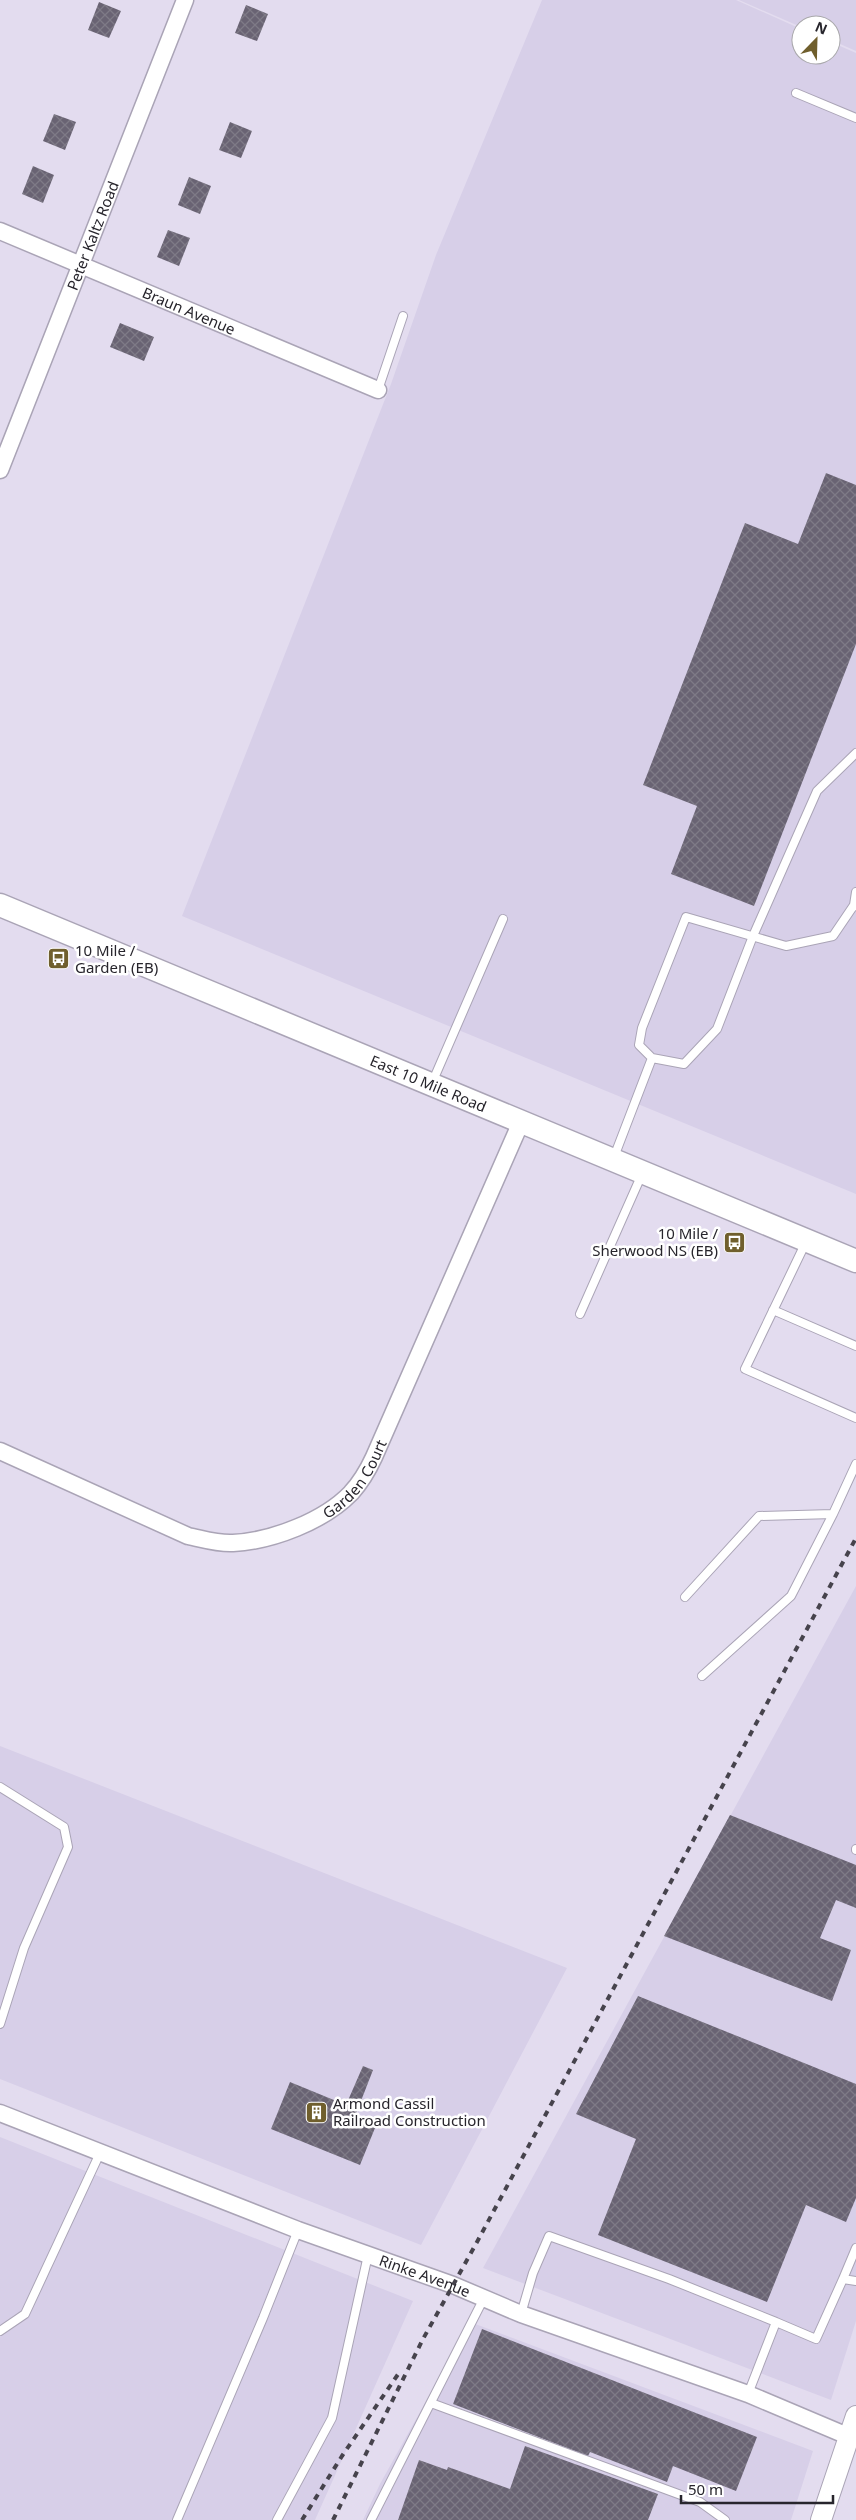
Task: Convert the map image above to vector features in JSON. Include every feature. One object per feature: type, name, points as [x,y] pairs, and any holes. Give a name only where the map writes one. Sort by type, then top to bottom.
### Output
[{"type":"main road","name":"East 10 Mile Road","points":[[0,905],[856,1261]]},
{"type":"street","name":"Peter Kaltz Road","points":[[0,470],[185,0]]},
{"type":"street","name":"Braun Avenue","points":[[0,231],[378,390]]},
{"type":"street","name":"Garden Court","points":[[0,1451],[188,1536],[212,1542],[234,1543],[287,1532],[328,1512],[351,1493],[364,1477],[374,1457],[521,1122]]},
{"type":"street","name":"Rinke Avenue","points":[[0,2113],[298,2230],[484,2298],[521,2314],[748,2394],[850,2436]]},
{"type":"street","points":[[821,2520],[856,2416]]},
{"type":"lane","points":[[796,93],[856,118]]},
{"type":"lane","points":[[378,390],[403,316]]},
{"type":"lane","points":[[856,753],[816,791],[753,936],[717,1029],[684,1064],[652,1058],[639,1045],[642,1028],[686,917],[753,936],[786,946],[834,936],[855,906],[856,892]]},
{"type":"lane","points":[[431,1085],[503,919]]},
{"type":"lane","points":[[612,1160],[652,1058]]},
{"type":"lane","points":[[580,1314],[642,1172]]},
{"type":"lane","points":[[807,1240],[745,1369],[856,1418]]},
{"type":"lane","points":[[773,1310],[856,1346]]},
{"type":"lane","points":[[702,1676],[791,1596],[856,1464]]},
{"type":"lane","points":[[685,1597],[759,1516],[833,1514]]},
{"type":"lane","points":[[0,1787],[64,1826],[68,1847],[24,1948],[0,2024]]},
{"type":"lane","points":[[0,2331],[25,2314],[100,2152]]},
{"type":"lane","points":[[177,2520],[263,2318],[298,2230]]},
{"type":"lane","points":[[521,2314],[533,2273],[549,2236],[669,2278],[816,2339],[856,2248]]},
{"type":"lane","points":[[277,2520],[332,2418],[368,2255]]},
{"type":"lane","points":[[843,2279],[856,2281]]},
{"type":"lane","points":[[372,2520],[484,2298]]},
{"type":"lane","points":[[748,2394],[776,2322]]},
{"type":"lane","points":[[431,2403],[700,2502],[725,2520]]},
{"type":"shaded area","points":[[542,0],[736,0],[791,25],[791,65],[841,65],[841,46],[856,53],[856,1194],[182,916],[391,384],[436,255]]},
{"type":"shaded area","points":[[739,0],[856,0],[856,51],[841,44],[841,15],[791,15],[791,23]]},
{"type":"shaded area","points":[[856,1586],[856,2321],[831,2400],[483,2268]]},
{"type":"shaded area","points":[[0,1746],[567,1968],[421,2245],[0,2079]]},
{"type":"shaded area","points":[[0,2137],[413,2301],[315,2520],[0,2520]]},
{"type":"shaded area","points":[[470,2322],[813,2451],[791,2520],[363,2520],[380,2484]]},
{"type":"building","points":[[99,2],[121,11],[109,38],[88,30]]},
{"type":"building","points":[[246,5],[268,14],[257,41],[235,33]]},
{"type":"building","points":[[54,114],[76,122],[65,150],[43,141]]},
{"type":"building","points":[[230,122],[252,131],[241,158],[219,150]]},
{"type":"building","points":[[33,166],[54,175],[43,203],[22,194]]},
{"type":"building","points":[[189,177],[211,186],[200,214],[178,205]]},
{"type":"building","points":[[168,230],[190,238],[179,266],[157,257]]},
{"type":"building","points":[[120,323],[154,337],[144,361],[110,347]]},
{"type":"building","points":[[826,473],[856,485],[856,644],[754,906],[671,874],[697,806],[643,785],[745,523],[798,544]]},
{"type":"building","points":[[730,1815],[856,1865],[856,1908],[836,1900],[820,1938],[851,1950],[832,2001],[664,1936]]},
{"type":"building","points":[[638,1996],[856,2084],[856,2198],[846,2222],[806,2205],[767,2302],[598,2235],[636,2139],[576,2114]]},
{"type":"building","name":"Armond Cassil Railroad Construction","points":[[363,2066],[373,2070],[354,2119],[375,2128],[360,2165],[271,2129],[290,2082],[346,2105]]},
{"type":"building","points":[[482,2329],[757,2437],[736,2491],[673,2466],[667,2482],[590,2452],[588,2456],[453,2404]]},
{"type":"building","points":[[525,2446],[658,2494],[648,2520],[398,2520],[419,2460],[447,2470],[448,2467],[510,2489]]},
{"type":"railway","points":[[333,2520],[423,2339],[856,1538]]},
{"type":"railway","points":[[302,2520],[342,2456],[401,2370]]},
{"type":"place","name":"10 Mile / Garden (EB)","points":[[59,959]]},
{"type":"place","name":"10 Mile / Sherwood NS (EB)","points":[[734,1242]]},
{"type":"place","name":"Armond Cassil Railroad Construction","points":[[317,2112]]}]
